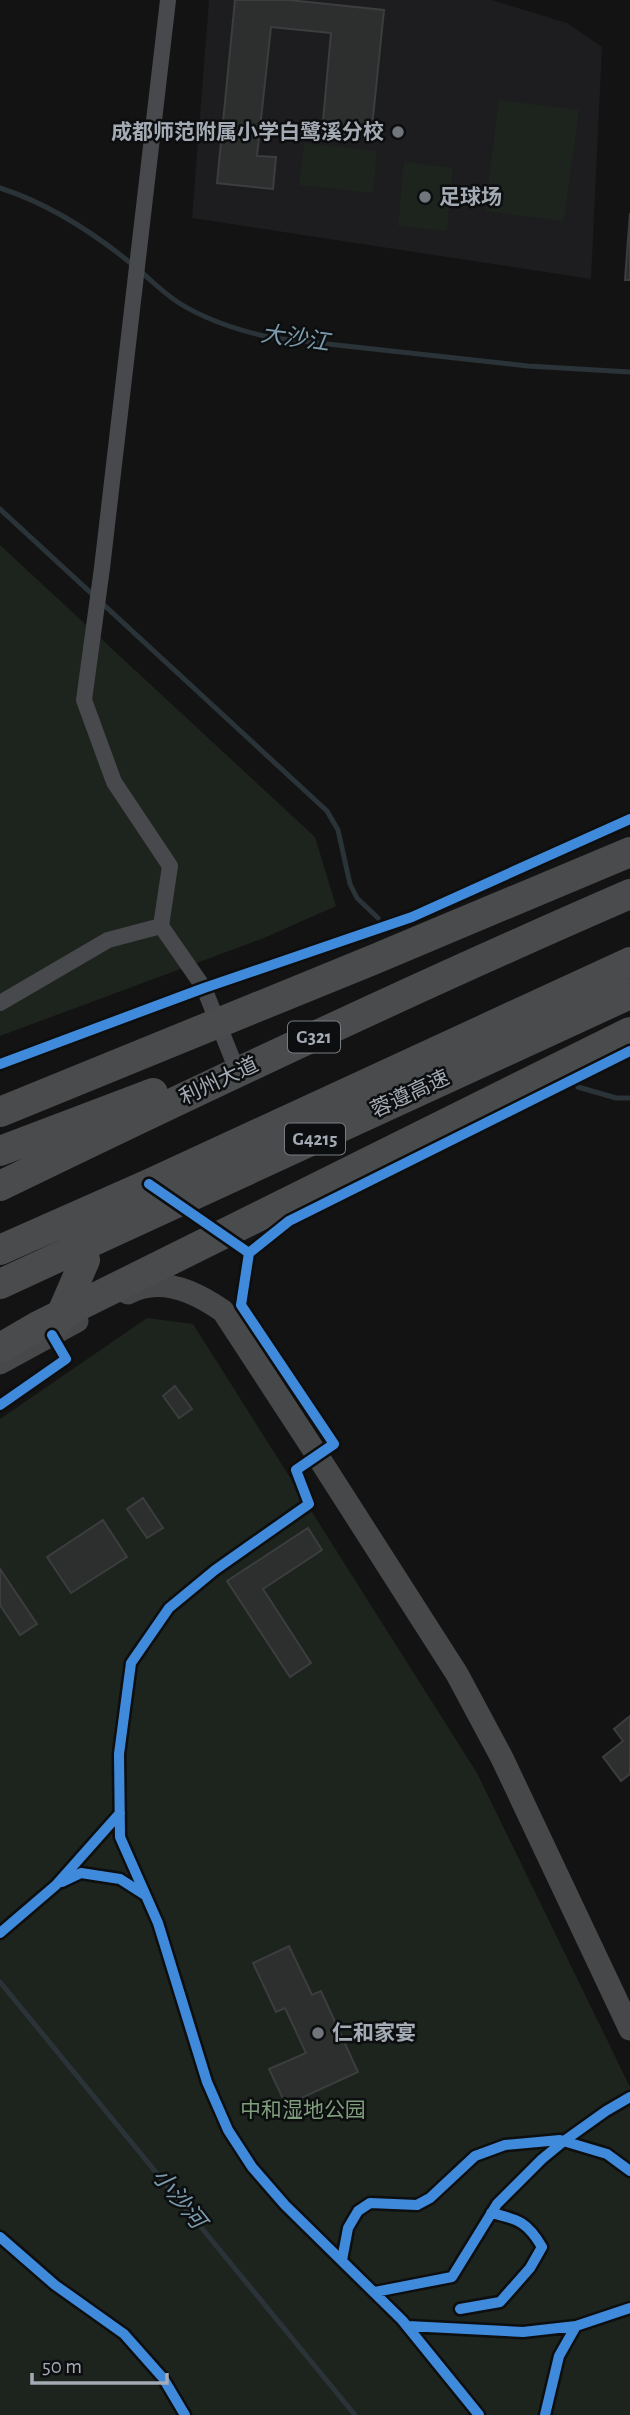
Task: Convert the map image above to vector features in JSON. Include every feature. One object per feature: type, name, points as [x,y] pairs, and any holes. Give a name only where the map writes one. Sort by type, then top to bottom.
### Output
[{"type":"highway","points":[[0,1112],[630,852]]},
{"type":"highway","points":[[0,1151],[174,1085],[393,986],[630,874]]},
{"type":"highway","name":"利州大道","points":[[0,1186],[471,963],[630,894]]},
{"type":"highway","points":[[0,1250],[630,962]]},
{"type":"highway","name":"蓉遵高速","points":[[0,1284],[630,994]]},
{"type":"highway","points":[[0,1348],[38,1326],[630,1032]]},
{"type":"highway","points":[[0,1142],[189,1095]]},
{"type":"highway","points":[[52,1335],[85,1260],[149,1184]]},
{"type":"highway","points":[[0,1304],[85,1260]]},
{"type":"main road","points":[[0,1363],[138,1287],[156,1283],[202,1296],[223,1311],[457,1674],[502,1758],[630,2029]]},
{"type":"street","points":[[168,0],[102,568],[84,700],[114,782],[170,866],[161,926],[204,988],[238,1073]]},
{"type":"street","points":[[0,1003],[108,940],[161,926]]},
{"type":"shaded area","name":"成都师范附属小学白鹭溪分校","points":[[209,0],[492,0],[567,23],[602,47],[591,279],[192,218]]},
{"type":"green space","points":[[499,100],[579,110],[564,221],[485,211]]},
{"type":"green space","points":[[304,143],[377,151],[373,193],[299,185]]},
{"type":"green space","name":"足球场","points":[[404,162],[453,168],[447,231],[398,226]]},
{"type":"green space","points":[[0,545],[315,837],[336,906],[264,938],[0,1036]]},
{"type":"green space","name":"中和湿地公园","points":[[147,1318],[193,1324],[477,1773],[630,2087],[630,2415],[0,2415],[0,1419]]},
{"type":"building","points":[[235,0],[289,0],[384,10],[371,137],[322,132],[331,33],[271,27],[257,156],[276,157],[273,189],[217,183]]},
{"type":"building","points":[[630,213],[630,280],[625,280]]},
{"type":"building","points":[[175,1386],[192,1409],[179,1418],[163,1396]]},
{"type":"building","points":[[143,1498],[163,1528],[147,1538],[127,1509]]},
{"type":"building","points":[[103,1520],[127,1557],[71,1593],[47,1557]]},
{"type":"building","points":[[308,1528],[322,1550],[263,1589],[311,1663],[290,1677],[227,1581]]},
{"type":"building","points":[[0,1569],[37,1624],[20,1635],[0,1605]]},
{"type":"building","points":[[630,1716],[630,1774],[621,1781],[603,1757],[623,1741],[614,1729]]},
{"type":"building","name":"仁和家宴","points":[[289,1946],[312,1995],[321,1991],[358,2072],[286,2105],[269,2069],[306,2053],[285,2008],[276,2012],[253,1963]]},
{"type":"waterway","name":"大沙江","points":[[0,188],[70,220],[133,265]]},
{"type":"waterway","name":"大沙江","points":[[140,271],[174,299],[201,315],[236,329],[273,338],[528,366],[630,372]]},
{"type":"waterway","points":[[0,509],[327,811],[338,830],[350,884],[357,898],[378,918]]},
{"type":"waterway","points":[[578,1087],[616,1098],[630,1098]]},
{"type":"waterway","name":"小沙河","points":[[0,1982],[355,2415]]},
{"type":"cycle path","points":[[0,1064],[204,988],[412,917],[630,819]]},
{"type":"cycle path","points":[[479,2415],[402,2320],[285,2205],[252,2167],[228,2130],[207,2082],[158,1923],[120,1837],[119,1754],[131,1663],[169,1608],[215,1570],[309,1504],[296,1470],[334,1444],[241,1305],[249,1253],[289,1221],[630,1051]]},
{"type":"cycle path","points":[[149,1184],[249,1253]]},
{"type":"cycle path","points":[[0,1405],[66,1359],[52,1335]]},
{"type":"cycle path","points":[[0,1933],[56,1885],[120,1813]]},
{"type":"cycle path","points":[[62,1882],[81,1873],[120,1879],[145,1895]]},
{"type":"cycle path","points":[[375,2292],[452,2277],[497,2204],[564,2141],[630,2097]]},
{"type":"cycle path","points":[[342,2260],[348,2228],[358,2211],[370,2203],[417,2205],[430,2198],[475,2156],[505,2145],[560,2140],[607,2154],[630,2171]]},
{"type":"cycle path","points":[[460,2309],[500,2302],[530,2268],[542,2247],[522,2223],[491,2213]]},
{"type":"cycle path","points":[[0,2237],[55,2285],[124,2334],[163,2378],[185,2415]]},
{"type":"cycle path","points":[[545,2415],[559,2356],[576,2326],[630,2308]]},
{"type":"cycle path","points":[[408,2326],[523,2332],[576,2326]]},
{"type":"place","name":"成都师范附属小学白鹭溪分校","points":[[398,132]]},
{"type":"place","name":"足球场","points":[[425,197]]},
{"type":"place","name":"仁和家宴","points":[[318,2033]]}]
